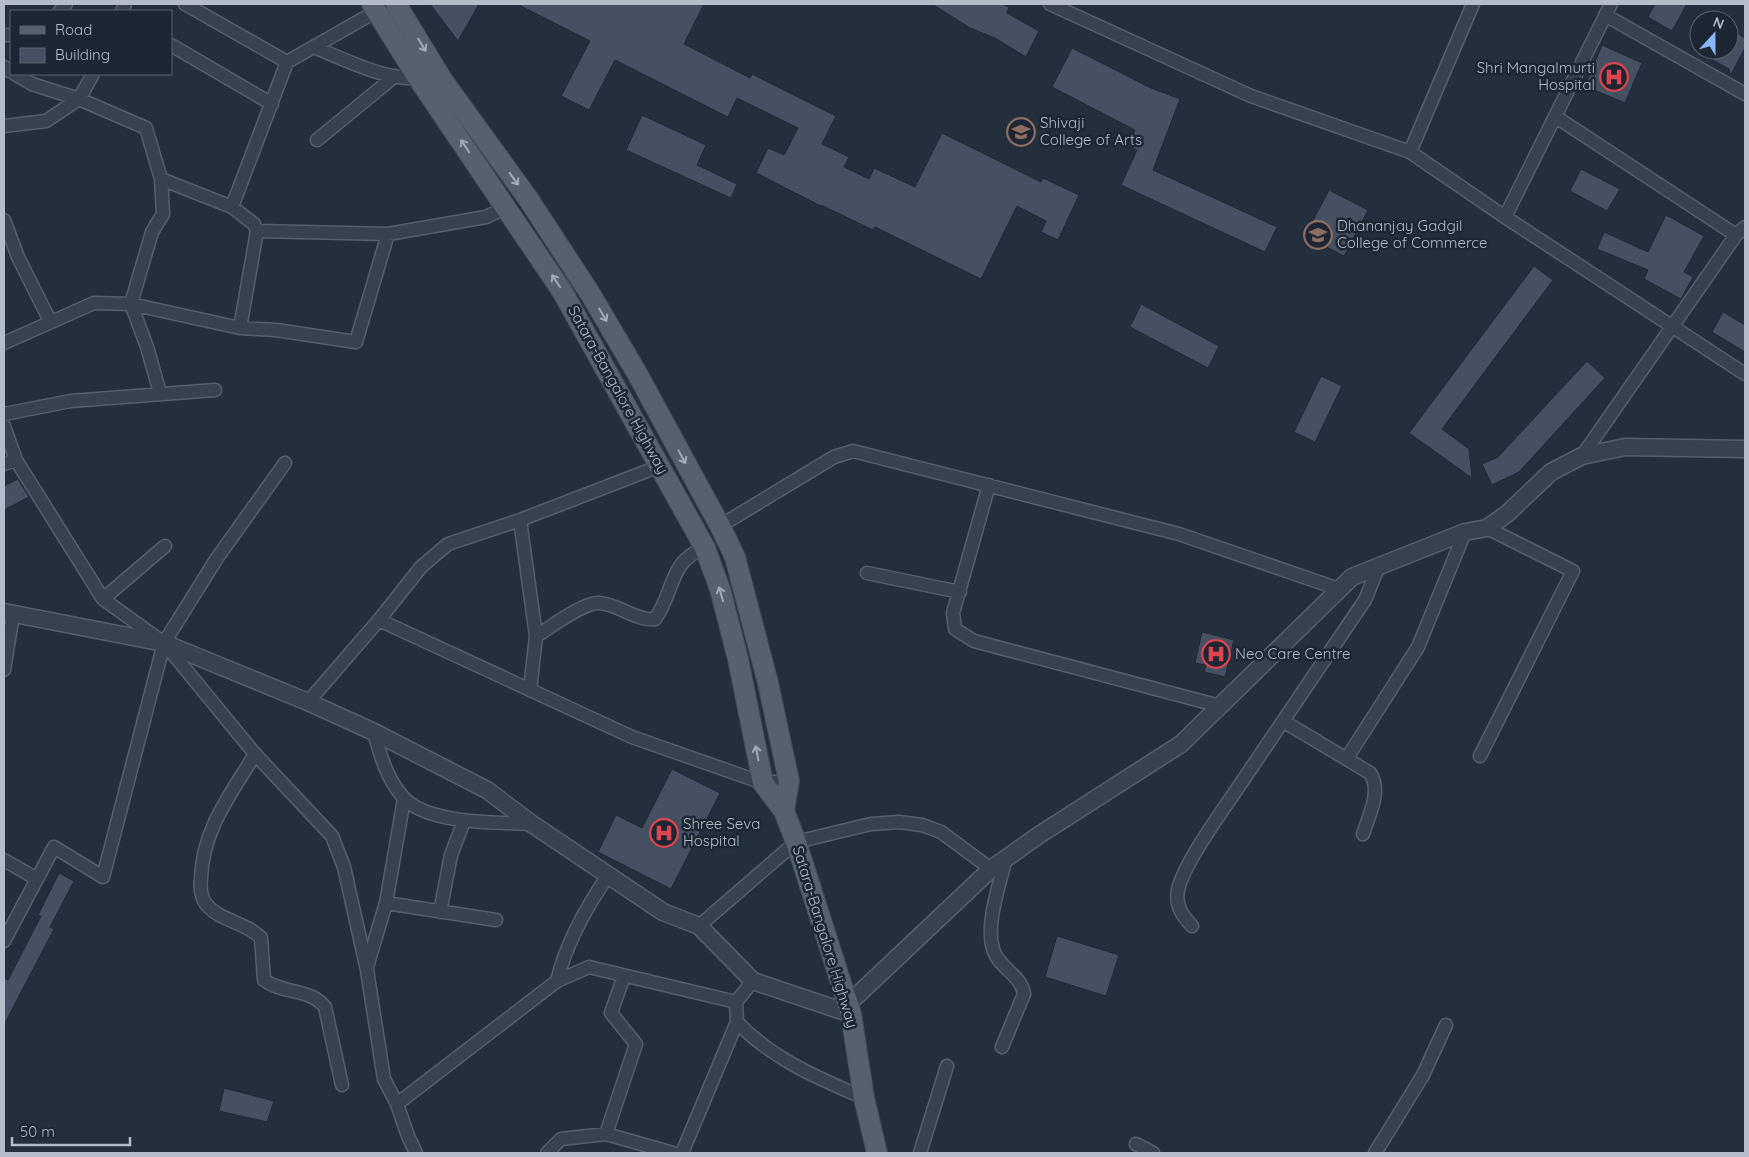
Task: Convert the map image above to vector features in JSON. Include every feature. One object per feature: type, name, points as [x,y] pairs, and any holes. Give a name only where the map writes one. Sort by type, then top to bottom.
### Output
[{"type":"main road","name":"Satara-Bangalore Highway","points":[[396,4],[443,81],[528,197],[591,295],[638,376],[735,557],[789,782],[784,811]]},
{"type":"main road","name":"Satara-Bangalore Highway","points":[[379,6],[418,78],[562,290],[704,548],[720,590],[738,660],[763,783],[784,811],[796,842],[849,1009],[864,1098],[877,1153]]},
{"type":"street","points":[[185,4],[287,62]]},
{"type":"street","points":[[1050,4],[1251,96],[1410,152],[1505,217],[1745,374]]},
{"type":"street","points":[[1410,152],[1473,4]]},
{"type":"street","points":[[1505,217],[1611,4]]},
{"type":"street","points":[[232,207],[287,62],[379,6]]},
{"type":"street","points":[[1605,15],[1745,94]]},
{"type":"street","points":[[172,46],[272,104]]},
{"type":"street","points":[[314,47],[356,64],[395,76],[407,79],[418,78]]},
{"type":"street","points":[[17,75],[32,84],[79,99],[146,128],[161,179],[163,214],[152,232],[132,304],[148,347],[160,392]]},
{"type":"street","points":[[4,126],[46,121],[79,99],[92,75]]},
{"type":"street","points":[[317,140],[395,76]]},
{"type":"street","points":[[1556,117],[1741,231],[1582,456]]},
{"type":"street","points":[[161,179],[232,207],[254,224],[257,231],[240,328]]},
{"type":"street","points":[[257,231],[388,234],[486,217],[507,207]]},
{"type":"street","points":[[4,220],[18,257],[50,321]]},
{"type":"street","points":[[4,343],[94,303],[132,304],[240,328],[276,330],[356,342],[388,234]]},
{"type":"street","points":[[4,414],[71,401],[160,392],[215,390]]},
{"type":"street","points":[[4,426],[10,462],[103,599],[164,643],[255,754],[332,836],[344,867],[367,970],[384,1079],[397,1104],[416,1153]]},
{"type":"street","points":[[4,670],[8,613],[164,643],[308,702],[374,732],[487,790],[532,824],[663,912],[699,926],[753,981],[849,1009],[991,869],[1181,744],[1352,578],[1465,532],[1487,528],[1508,513],[1551,472],[1582,456],[1625,447],[1745,449]]},
{"type":"street","points":[[720,526],[834,457],[853,450],[1179,534],[1339,589]]},
{"type":"street","points":[[4,942],[54,847],[103,877],[164,643],[218,558],[285,463]]},
{"type":"street","points":[[308,702],[379,620],[421,567],[448,544],[520,520],[660,466]]},
{"type":"street","points":[[989,485],[953,613],[955,629],[974,641],[1220,706]]},
{"type":"street","points":[[520,520],[536,636],[530,690]]},
{"type":"street","points":[[1480,756],[1574,571],[1487,528]]},
{"type":"street","points":[[1347,758],[1418,647],[1465,532]]},
{"type":"street","points":[[103,599],[165,546]]},
{"type":"street","points":[[536,636],[588,605],[598,603],[646,620],[655,618],[662,610],[674,575],[683,561],[692,552],[704,548]]},
{"type":"street","points":[[1192,926],[1180,912],[1177,903],[1178,889],[1185,870],[1365,600],[1378,568]]},
{"type":"street","points":[[866,574],[960,592]]},
{"type":"street","points":[[379,620],[632,737],[763,783],[789,782]]},
{"type":"street","points":[[1284,721],[1347,758],[1370,773],[1376,781],[1376,792],[1363,834]]},
{"type":"street","points":[[374,732],[383,766],[404,799],[427,812],[464,822],[532,824]]},
{"type":"street","points":[[255,754],[218,814],[205,844],[200,889],[206,904],[217,913],[254,930],[261,938],[264,980],[271,986],[312,996],[320,1000],[325,1007],[342,1085]]},
{"type":"street","points":[[367,970],[386,903],[404,799]]},
{"type":"street","points":[[440,912],[452,855],[464,822]]},
{"type":"street","points":[[699,926],[796,842],[871,824],[899,822],[922,825],[941,832],[991,869]]},
{"type":"street","points":[[1002,1047],[1024,994],[1023,987],[995,954],[992,942],[991,920],[1006,858]]},
{"type":"street","points":[[4,860],[37,879]]},
{"type":"street","points":[[557,981],[562,962],[588,907],[609,874]]},
{"type":"street","points":[[386,903],[496,920]]},
{"type":"street","points":[[397,1104],[557,981],[589,967],[736,1002]]},
{"type":"street","points":[[606,1134],[636,1044],[611,1013],[624,976]]},
{"type":"street","points":[[682,1153],[736,1022],[736,1002],[753,981]]},
{"type":"street","points":[[736,1022],[749,1036],[778,1056],[820,1080],[864,1098]]},
{"type":"street","points":[[1375,1153],[1423,1074],[1446,1025]]},
{"type":"street","points":[[920,1153],[946,1066]]},
{"type":"street","points":[[547,1153],[561,1139],[606,1134],[672,1153]]},
{"type":"street","points":[[1136,1144],[1153,1153]]},
{"type":"building","points":[[430,4],[479,4],[458,41]]},
{"type":"building","points":[[517,4],[704,4],[684,44],[750,78],[752,74],[836,116],[822,144],[849,157],[844,167],[869,179],[874,168],[915,187],[942,133],[1041,182],[1043,178],[1079,195],[1058,240],[1041,232],[1046,221],[1017,206],[981,279],[875,227],[873,230],[821,206],[756,173],[768,148],[784,155],[798,128],[737,98],[728,117],[615,60],[589,110],[561,96],[590,41]]},
{"type":"building","points":[[932,4],[1002,4],[1009,7],[1007,13],[1039,31],[1026,57],[995,38],[970,28]]},
{"type":"building","points":[[1655,4],[1687,4],[1672,31],[1648,17]]},
{"type":"building","points":[[1739,35],[1745,38],[1745,48],[1739,59]]},
{"type":"building","points":[[1602,45],[1642,63],[1625,103],[1585,86]]},
{"type":"building","points":[[1072,48],[1151,88],[1180,99],[1153,170],[1277,227],[1265,252],[1121,185],[1137,150],[1128,146],[1135,130],[1052,87]]},
{"type":"building","points":[[1713,60],[1739,60],[1730,76],[1729,69]]},
{"type":"building","points":[[642,115],[706,145],[697,165],[737,184],[731,198],[626,150]]},
{"type":"building","points":[[1581,169],[1620,189],[1607,211],[1570,191]]},
{"type":"building","points":[[1329,190],[1368,210],[1344,256],[1305,236]]},
{"type":"building","points":[[1666,215],[1704,236],[1684,272],[1693,277],[1681,299],[1644,279],[1648,270],[1597,249],[1604,232],[1648,252]]},
{"type":"building","points":[[1534,266],[1553,280],[1442,429],[1469,449],[1472,478],[1409,433]]},
{"type":"building","points":[[1141,304],[1219,346],[1208,368],[1130,327]]},
{"type":"building","points":[[1723,312],[1745,325],[1745,352],[1712,332]]},
{"type":"building","points":[[1587,361],[1605,378],[1519,472],[1492,485],[1482,464],[1498,457]]},
{"type":"building","points":[[1321,376],[1342,386],[1315,442],[1294,432]]},
{"type":"building","points":[[18,479],[29,497],[4,510],[4,486]]},
{"type":"building","points":[[1202,632],[1234,640],[1225,677],[1204,672],[1206,665],[1195,663]]},
{"type":"building","points":[[672,769],[720,793],[671,889],[598,852],[616,815],[642,828]]},
{"type":"building","points":[[59,873],[74,881],[50,927],[54,929],[4,1025],[4,978],[8,980],[41,916],[38,915]]},
{"type":"building","points":[[1057,936],[1119,955],[1106,996],[1045,977]]},
{"type":"building","points":[[224,1088],[274,1101],[267,1122],[219,1111]]},
{"type":"place","name":"Shri Mangalmurti Hospital","points":[[1614,77]]},
{"type":"place","name":"Shivaji College of Arts","points":[[1021,132]]},
{"type":"place","name":"Dhananjay Gadgil College of Commerce","points":[[1318,235]]},
{"type":"place","name":"Neo Care Centre","points":[[1216,654]]},
{"type":"place","name":"Shree Seva Hospital","points":[[664,833]]}]
